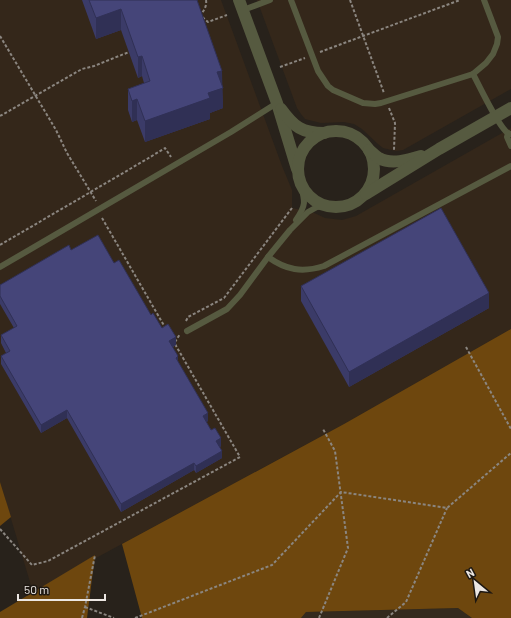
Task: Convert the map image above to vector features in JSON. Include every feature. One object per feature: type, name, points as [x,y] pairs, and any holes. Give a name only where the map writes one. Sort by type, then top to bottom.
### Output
[{"type":"street","points":[[241,5],[277,104],[298,171],[300,183],[306,194],[316,202],[328,206],[340,207],[352,204],[362,196],[439,149],[511,108]]},
{"type":"street","points":[[277,104],[291,122],[305,131],[312,133],[337,131],[350,134],[360,140],[379,158],[386,160],[395,161],[416,158],[439,149]]},
{"type":"street","points":[[298,171],[299,159],[304,148],[313,138],[325,133]]},
{"type":"street","points":[[362,196],[370,186],[373,174],[373,162],[369,150]]},
{"type":"lane","points":[[241,5],[270,0]]},
{"type":"lane","points":[[291,0],[318,71],[328,86],[333,90],[363,103],[375,104],[473,74],[486,64],[493,54],[498,37],[484,0]]},
{"type":"lane","points":[[473,74],[496,117],[510,134],[507,137],[511,146]]},
{"type":"lane","points":[[0,267],[277,104]]},
{"type":"lane","points":[[268,257],[276,263],[298,270],[315,269],[324,266],[511,166]]},
{"type":"lane","points":[[290,230],[304,208],[305,200],[300,183]]},
{"type":"lane","points":[[184,330],[227,309],[240,295],[290,230],[308,212],[321,206],[328,206]]},
{"type":"path","points":[[206,0],[207,4],[200,15],[208,22],[226,15]]},
{"type":"path","points":[[350,0],[395,123],[394,150]]},
{"type":"path","points":[[280,67],[460,0]]},
{"type":"path","points":[[0,36],[56,130],[67,153],[96,200],[98,210],[106,225],[166,330]]},
{"type":"path","points":[[0,116],[82,69],[94,66],[129,52]]},
{"type":"path","points":[[0,245],[165,148],[175,165]]},
{"type":"path","points":[[0,529],[32,564],[48,561],[240,457],[174,343],[184,330],[188,317],[224,298],[292,208],[300,214]]},
{"type":"path","points":[[466,347],[511,429]]},
{"type":"path","points":[[319,618],[348,548],[335,451],[323,428]]},
{"type":"path","points":[[387,618],[406,602],[447,508],[511,453]]},
{"type":"path","points":[[341,492],[447,508]]},
{"type":"path","points":[[136,618],[272,565],[341,492]]},
{"type":"path","points":[[82,618],[95,555]]},
{"type":"path","points":[[85,607],[114,618]]},
{"type":"shaded area","points":[[0,0],[221,0],[292,190],[292,208],[312,212],[325,218],[342,220],[356,216],[511,128],[511,329],[344,424],[33,592],[0,482]]},
{"type":"shaded area","points":[[257,0],[511,0],[511,89],[403,150],[396,151],[383,148],[362,129],[354,124],[344,122],[321,123],[305,119],[297,108]]},
{"type":"shaded area","points":[[511,329],[511,618],[472,618],[458,608],[306,612],[301,618],[142,618],[122,544],[344,424]]},
{"type":"shaded area","points":[[0,482],[11,517],[0,526]]},
{"type":"shaded area","points":[[95,555],[87,618],[0,618],[0,612]]},
{"type":"shaded area","points":[[458,608],[472,618],[301,618],[306,612]]},
{"type":"building","points":[[89,0],[197,0],[222,71],[217,72],[223,88],[208,93],[210,98],[145,121],[137,99],[132,101],[128,89],[150,81],[142,56],[138,57],[121,9],[96,18]]},
{"type":"building","points":[[441,208],[489,293],[349,372],[301,286]]},
{"type":"building","points":[[98,235],[114,263],[119,260],[151,315],[153,313],[162,328],[168,324],[176,337],[169,341],[178,356],[176,358],[208,413],[203,416],[211,430],[215,428],[221,438],[216,441],[222,451],[196,466],[194,463],[121,504],[67,410],[41,425],[1,356],[10,351],[1,335],[17,326],[0,296],[0,285],[69,245],[71,250]]}]
